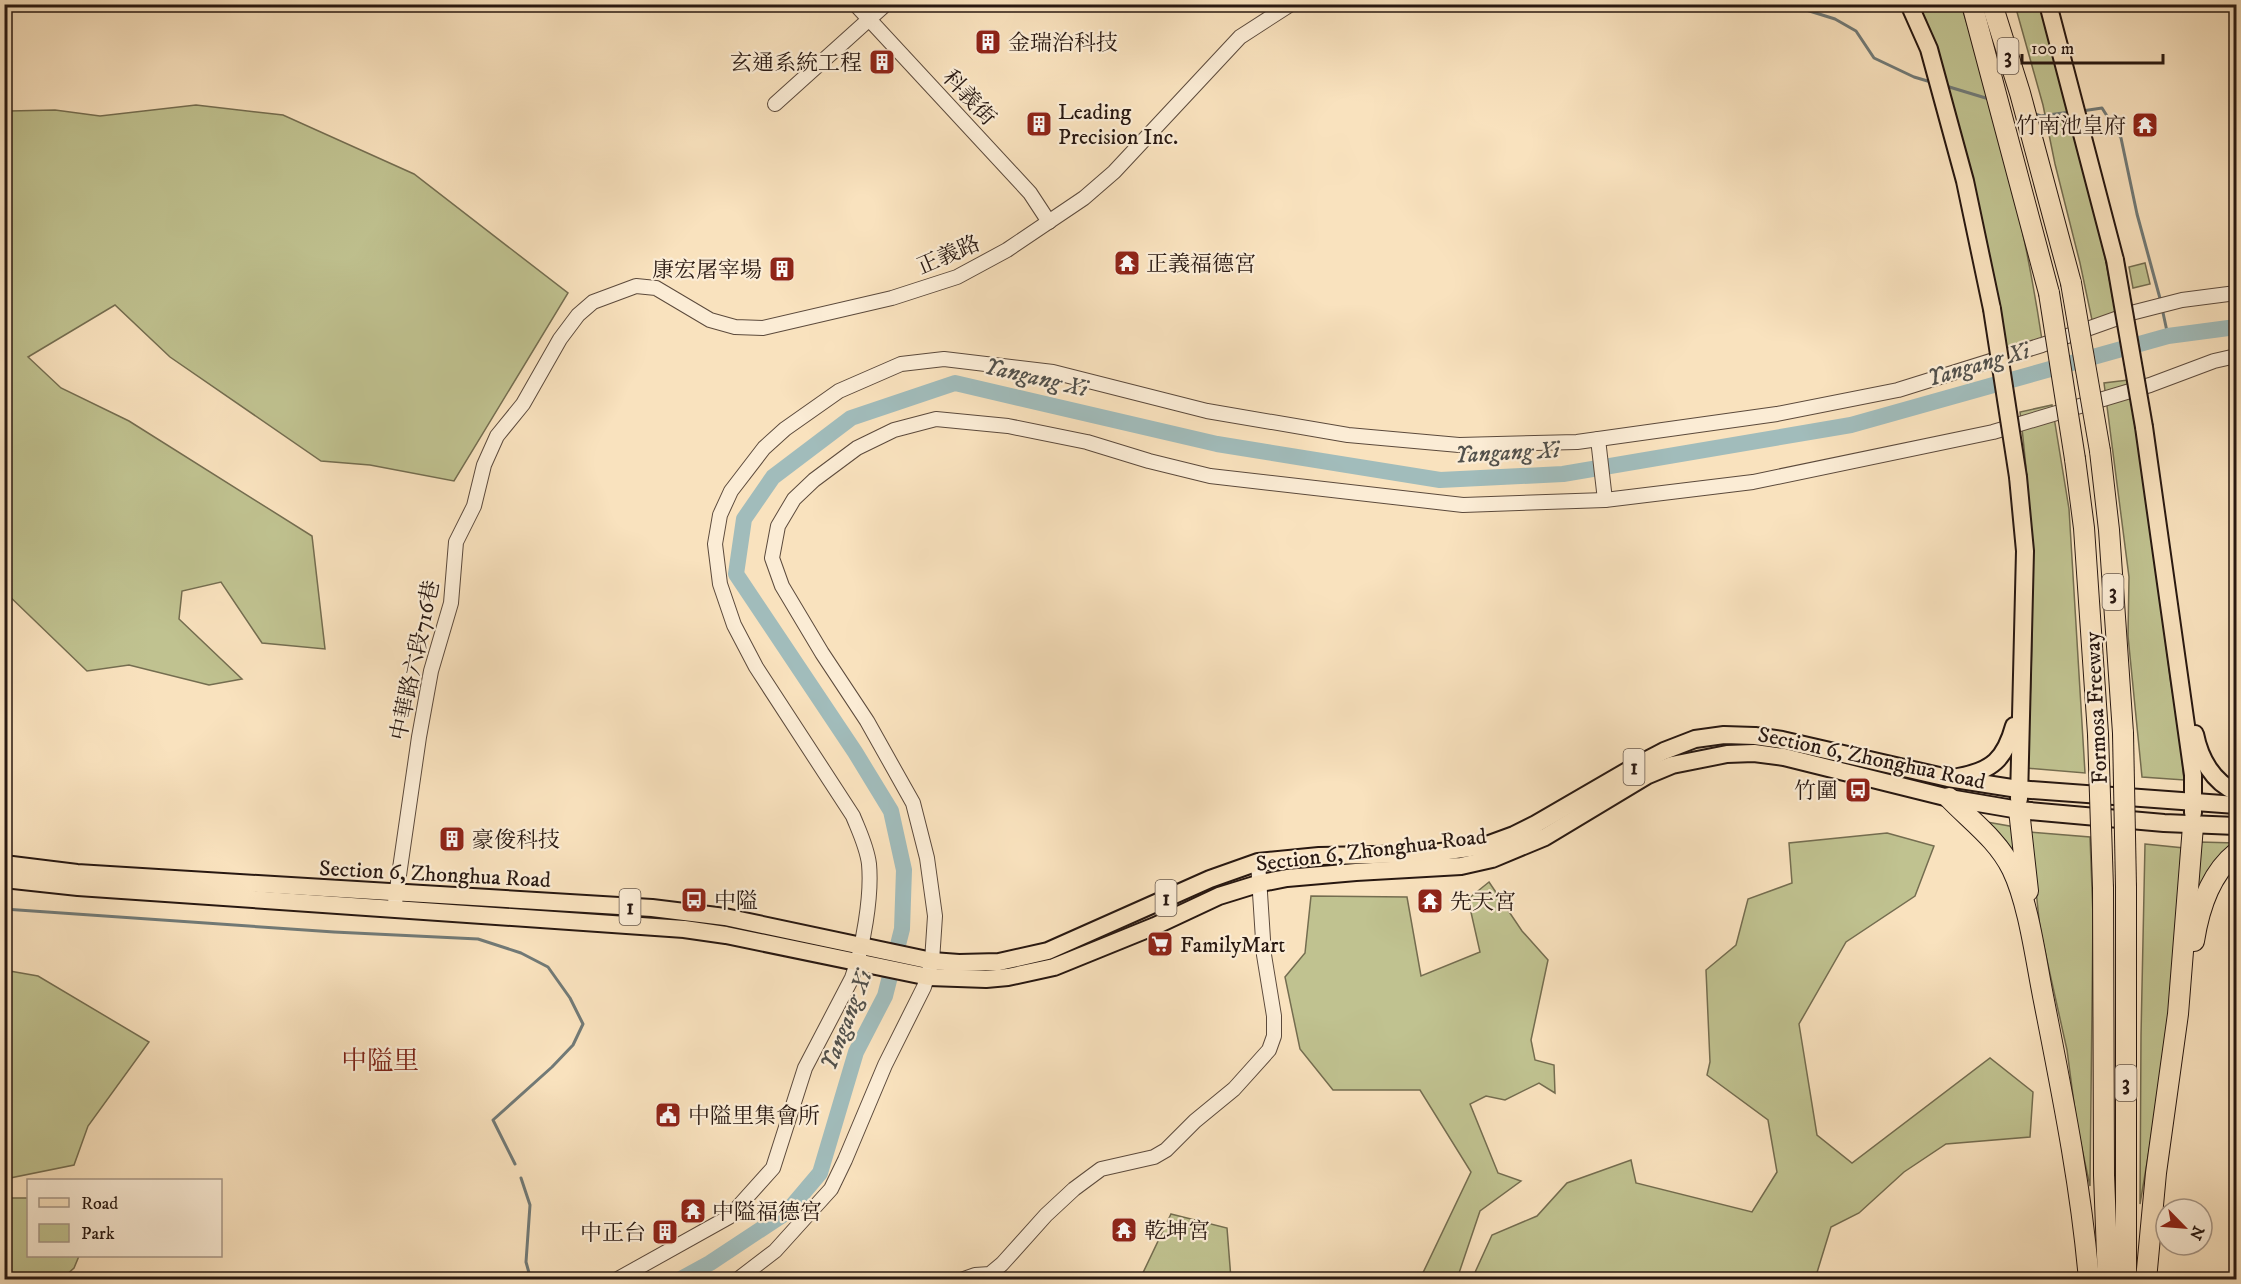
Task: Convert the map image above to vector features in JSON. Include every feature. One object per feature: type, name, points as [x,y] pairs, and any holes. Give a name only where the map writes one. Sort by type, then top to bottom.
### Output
[{"type":"highway","name":"Formosa Freeway","points":[[1972,4],[2049,293],[2085,528],[2098,734],[2103,888],[2104,1163],[2108,1280]]},
{"type":"highway","name":"Formosa Freeway","points":[[1992,4],[2025,111],[2071,283],[2100,451],[2109,530],[2122,733],[2126,887],[2126,1280]]},
{"type":"highway","points":[[1949,788],[1992,840],[2012,870],[2031,939],[2061,1088],[2086,1240],[2089,1280]]},
{"type":"highway","points":[[2019,810],[2031,939]]},
{"type":"highway","points":[[2146,1280],[2156,1173],[2178,1014],[2193,826]]},
{"type":"highway","points":[[2178,1014],[2205,897],[2220,870],[2236,853]]},
{"type":"main road","points":[[1909,4],[1929,48],[1965,181],[1992,309],[2018,477],[2025,551],[2019,810]]},
{"type":"main road","points":[[2049,4],[2052,23],[2115,260],[2144,427],[2193,776],[2193,826]]},
{"type":"main road","points":[[1949,788],[1995,764],[2009,745],[2015,721],[2022,663]]},
{"type":"main road","points":[[2180,684],[2203,760],[2220,781],[2236,792]]},
{"type":"main road","name":"Section 6, Zhonghua Road","points":[[930,969],[959,963],[999,962],[1048,951],[1210,879],[1258,862],[1319,856],[1426,854],[1484,846],[1514,836],[1664,751],[1695,740],[1724,735],[1782,740],[2019,810],[2193,826],[2236,826]]},
{"type":"main road","name":"Section 6, Zhonghua Road","points":[[930,969],[986,979],[1054,967],[1155,926],[1219,896],[1261,883],[1287,878],[1344,873],[1461,866],[1492,859],[1545,837],[1648,775],[1672,765],[1727,754],[1754,753],[1784,757],[1949,788],[2019,789],[2236,805]]},
{"type":"main road","name":"Section 6, Zhonghua Road","points":[[4,864],[77,873],[395,900],[684,928],[858,954]]},
{"type":"main road","name":"Section 6, Zhonghua Road","points":[[4,879],[78,887],[395,900]]},
{"type":"main road","name":"1","points":[[858,954],[930,969]]},
{"type":"street","name":"科義街","points":[[855,4],[1030,193],[1049,222]]},
{"type":"street","points":[[775,104],[886,4]]},
{"type":"street","name":"正義路","points":[[560,339],[578,315],[593,302],[636,286],[656,288],[710,320],[735,327],[763,327],[892,298],[957,277],[1007,250],[1084,198],[1114,172],[1240,37],[1291,4]]},
{"type":"street","points":[[616,1280],[729,1217],[773,1168],[805,1068],[852,978],[869,892],[868,863],[863,842],[852,816],[756,667],[734,625],[720,584],[715,544],[720,515],[731,491],[764,448],[784,429],[839,392],[901,364],[944,359],[1053,372],[1207,411],[1348,435],[1459,445],[1577,442],[1777,414],[1898,390],[2042,345],[2155,306],[2236,293]]},
{"type":"street","name":"中華路六段716巷","points":[[395,900],[413,772],[431,671],[451,603],[456,542],[474,506],[484,465],[497,436],[523,404],[560,339]]},
{"type":"street","points":[[737,1280],[775,1251],[831,1189],[930,969],[935,916],[927,858],[913,803],[867,721],[822,653],[782,586],[772,558],[778,526],[794,499],[814,480],[857,448],[894,430],[936,419],[1008,426],[1087,442],[1210,476],[1463,505],[1605,500],[1753,482],[1994,432],[2151,385],[2214,361],[2236,356]]},
{"type":"street","points":[[1598,439],[1605,500]]},
{"type":"street","points":[[961,1280],[975,1275],[990,1274],[1002,1264],[1046,1215],[1074,1189],[1101,1169],[1154,1157],[1166,1150],[1195,1121],[1228,1094],[1269,1050],[1274,1036],[1274,1016],[1264,955],[1258,862]]},
{"type":"green space","points":[[1918,5],[1961,5],[2009,171],[2042,340],[2007,349],[1981,218],[1960,131],[1934,47]]},
{"type":"green space","points":[[2015,5],[2042,5],[2098,221],[2116,314],[2092,320],[2043,105]]},
{"type":"green space","points":[[196,105],[283,115],[414,174],[568,293],[454,481],[370,465],[321,461],[170,357],[115,305],[28,357],[61,388],[129,421],[312,536],[325,649],[262,643],[221,582],[182,591],[179,619],[242,679],[209,685],[129,665],[87,671],[4,591],[5,113],[55,110],[100,116]]},
{"type":"green space","points":[[2145,263],[2150,284],[2133,288],[2129,267]]},
{"type":"green space","points":[[2128,380],[2151,528],[2184,780],[2142,777],[2128,636],[2129,577],[2104,383]]},
{"type":"green space","points":[[2052,405],[2069,509],[2085,773],[2026,768],[2031,679],[2032,590],[2029,501],[2020,412]]},
{"type":"green space","points":[[1981,821],[2015,827],[2019,881]]},
{"type":"green space","points":[[2030,832],[2090,837],[2093,916],[2090,1186],[2077,1126],[2067,1050],[2040,929]]},
{"type":"green space","points":[[1887,833],[1934,846],[1915,896],[1846,942],[1799,1024],[1817,1135],[1852,1163],[1990,1058],[2033,1092],[2030,1137],[1946,1144],[1904,1172],[1859,1213],[1831,1227],[1815,1279],[1472,1279],[1492,1235],[1537,1216],[1567,1183],[1631,1160],[1636,1183],[1752,1212],[1777,1172],[1768,1120],[1707,1075],[1710,1062],[1706,970],[1736,945],[1748,899],[1792,883],[1789,843]]},
{"type":"green space","points":[[2199,842],[2236,843],[2236,847],[2197,891]]},
{"type":"green space","points":[[2145,844],[2184,848],[2174,968],[2158,1098],[2140,1204],[2141,1036]]},
{"type":"green space","points":[[1489,882],[1522,931],[1548,960],[1531,1040],[1535,1060],[1554,1065],[1555,1093],[1539,1083],[1505,1100],[1486,1096],[1470,1104],[1498,1173],[1521,1181],[1480,1211],[1457,1279],[1420,1279],[1471,1172],[1420,1090],[1333,1090],[1300,1049],[1285,977],[1305,953],[1311,896],[1407,897],[1421,976],[1480,952],[1468,899]]},
{"type":"green space","points":[[4,970],[38,976],[149,1042],[88,1126],[74,1165],[5,1179]]},
{"type":"green space","points":[[5,1198],[27,1198],[27,1257],[79,1257],[74,1268],[62,1279],[5,1279]]},
{"type":"green space","points":[[1171,1214],[1227,1228],[1231,1279],[1140,1279]]},
{"type":"waterway","points":[[1787,4],[1835,19],[1856,31],[1874,58],[1914,77],[1931,82]]},
{"type":"waterway","points":[[1946,86],[1989,99]]},
{"type":"waterway","points":[[2082,111],[2102,108],[2121,138],[2137,214],[2161,302]]},
{"type":"waterway","points":[[2032,113],[2041,116],[2070,112]]},
{"type":"waterway","points":[[2162,308],[2168,336]]},
{"type":"waterway","name":"Yangang Xi","points":[[679,1280],[710,1263],[787,1212],[820,1173],[856,1052],[885,996],[902,929],[904,870],[891,811],[855,752],[736,574],[744,519],[773,477],[851,418],[955,383],[1217,444],[1440,480],[1563,474],[1851,425],[2168,336],[2236,327]]},
{"type":"waterway","points":[[4,909],[334,932],[478,939],[521,953],[548,967],[570,998],[583,1024],[573,1045],[493,1120],[515,1164]]},
{"type":"waterway","points":[[521,1178],[530,1205],[526,1262],[531,1280]]},
{"type":"place","name":"金瑞治科技","points":[[988,42]]},
{"type":"place","name":"玄通系統工程","points":[[882,62]]},
{"type":"place","name":"Leading Precision Inc.","points":[[1039,124]]},
{"type":"place","name":"竹南池皇府","points":[[2145,125]]},
{"type":"place","name":"正義福德宮","points":[[1127,263]]},
{"type":"place","name":"康宏屠宰場","points":[[782,269]]},
{"type":"place","name":"竹圍","points":[[1858,790]]},
{"type":"place","name":"豪俊科技","points":[[452,839]]},
{"type":"place","name":"中隘","points":[[694,900]]},
{"type":"place","name":"先天宮","points":[[1430,901]]},
{"type":"place","name":"FamilyMart","points":[[1160,944]]},
{"type":"place","name":"中隘里集會所","points":[[668,1115]]},
{"type":"place","name":"中隘福德宮","points":[[693,1211]]},
{"type":"place","name":"乾坤宮","points":[[1124,1230]]},
{"type":"place","name":"中正台","points":[[665,1232]]},
{"type":"district","name":"中隘里","points":[[380,1060]]}]
